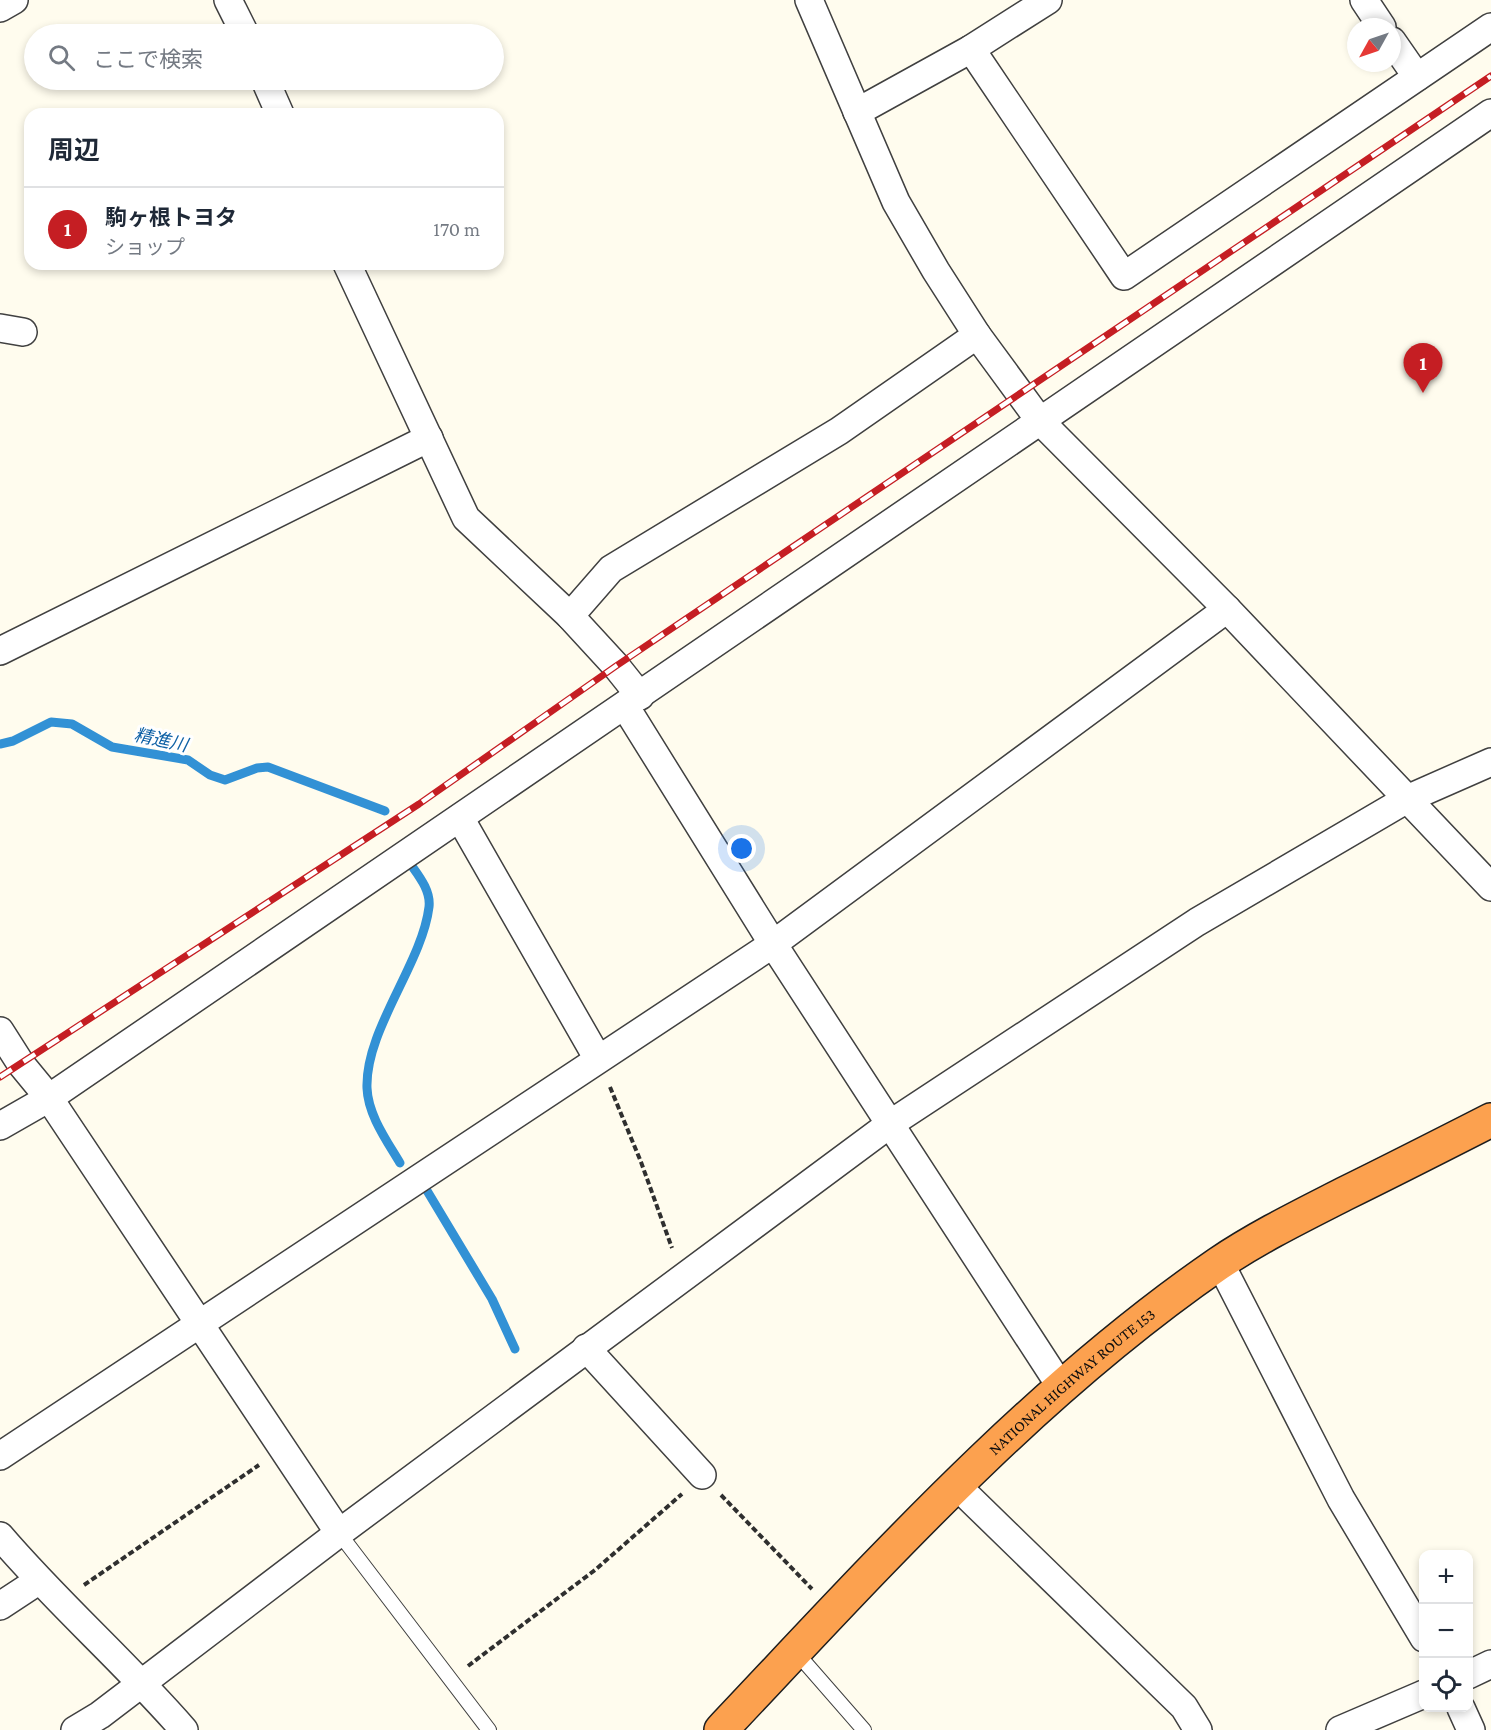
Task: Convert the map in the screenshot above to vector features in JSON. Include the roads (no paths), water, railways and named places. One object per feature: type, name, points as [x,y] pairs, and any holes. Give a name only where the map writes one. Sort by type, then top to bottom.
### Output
[{"type":"highway","name":"NATIONAL HIGHWAY ROUTE 153","points":[[721,1730],[833,1611],[957,1486],[1061,1387],[1137,1323],[1220,1263],[1280,1227],[1491,1120]]},
{"type":"street","points":[[0,8],[14,0]]},
{"type":"street","points":[[228,0],[240,24]]},
{"type":"street","points":[[809,0],[896,202],[977,335],[1040,421],[1227,609],[1491,887]]},
{"type":"street","points":[[857,112],[971,49],[1048,0]]},
{"type":"street","points":[[1364,0],[1376,18]]},
{"type":"street","points":[[971,49],[1124,276],[1491,27]]},
{"type":"street","points":[[1401,54],[1417,77]]},
{"type":"street","points":[[269,90],[277,108]]},
{"type":"street","points":[[0,1126],[49,1098],[1040,421],[1488,122]]},
{"type":"street","points":[[350,270],[466,518],[570,616],[616,666],[632,701],[773,944],[1061,1387]]},
{"type":"street","points":[[570,616],[611,569],[839,431],[977,335]]},
{"type":"street","points":[[0,651],[429,438]]},
{"type":"street","points":[[0,1456],[773,944],[1227,609]]},
{"type":"street","points":[[75,1730],[143,1683],[586,1348],[890,1124],[1197,922],[1407,799],[1491,762]]},
{"type":"street","points":[[460,818],[598,1059]]},
{"type":"street","points":[[0,1031],[21,1064],[49,1098],[339,1533]]},
{"type":"street","points":[[1220,1263],[1341,1499],[1419,1630]]},
{"type":"street","points":[[586,1348],[702,1475]]},
{"type":"street","points":[[957,1486],[1184,1707],[1198,1730]]},
{"type":"street","points":[[0,1536],[38,1581],[143,1683],[184,1730]]},
{"type":"street","points":[[0,1606],[38,1581]]},
{"type":"street","points":[[1473,1673],[1491,1664]]},
{"type":"street","points":[[1340,1730],[1419,1697]]},
{"type":"street","points":[[1463,1712],[1471,1730]]},
{"type":"lane","points":[[339,1533],[489,1730]]},
{"type":"lane","points":[[795,1652],[864,1730]]},
{"type":"waterway","name":"精進川","points":[[0,744],[13,741],[51,722],[72,724],[112,747],[188,760],[210,775],[225,780],[257,768],[268,767],[385,811]]},
{"type":"waterway","points":[[400,1163],[374,1118],[367,1088],[369,1066],[375,1043],[416,951],[429,907],[426,889],[409,862]]},
{"type":"waterway","points":[[426,1189],[492,1299],[515,1349]]},
{"type":"railway","points":[[0,1077],[419,804],[616,666],[1491,76]]},
{"type":"place","name":"駒ヶ根トヨタ","points":[[1423,393]]}]
